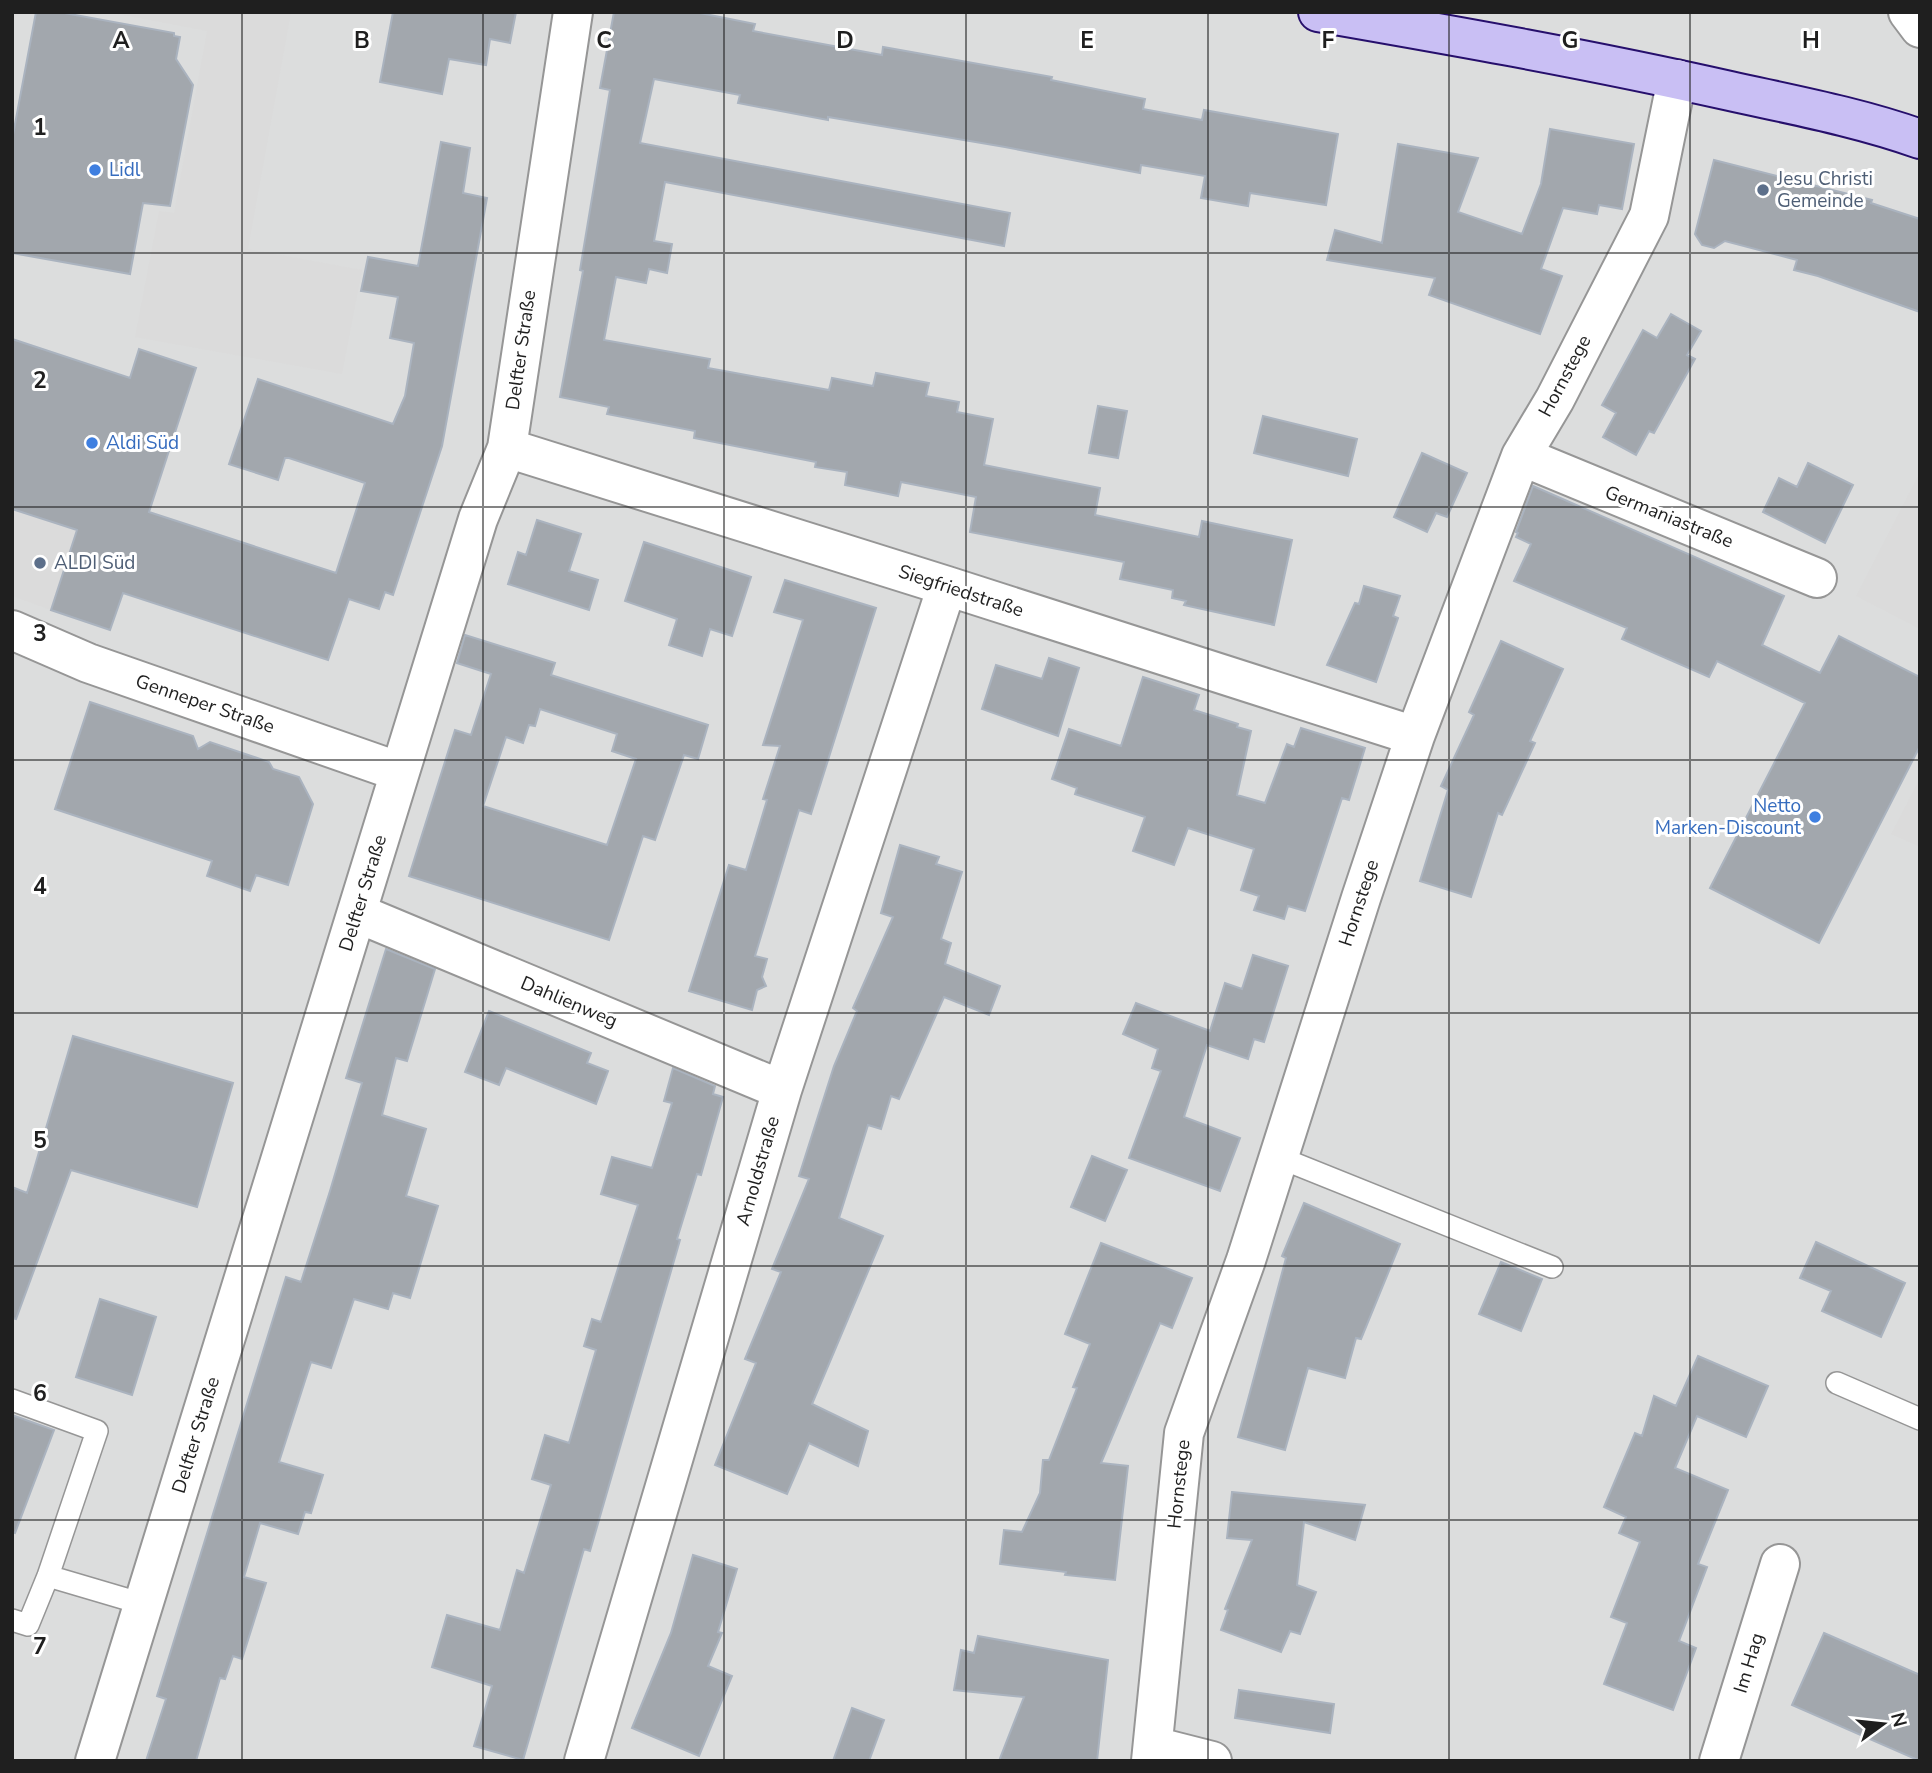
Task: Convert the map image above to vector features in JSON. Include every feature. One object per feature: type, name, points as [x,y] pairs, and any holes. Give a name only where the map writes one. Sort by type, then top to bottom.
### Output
[{"type":"main road","points":[[1318,12],[1547,52],[1677,79],[1881,125],[1920,139]]},
{"type":"street","name":"Delfter Straße","points":[[94,1761],[478,519],[507,448],[573,12]]},
{"type":"street","points":[[1908,12],[1920,28]]},
{"type":"street","name":"Hornstege","points":[[1152,1754],[1184,1433],[1246,1260],[1360,898],[1415,736],[1521,456],[1555,399],[1648,216],[1677,79]]},
{"type":"street","name":"Siegfriedstraße","points":[[507,448],[1415,736]]},
{"type":"street","name":"Germaniastraße","points":[[1521,456],[1817,578]]},
{"type":"street","name":"Arnoldstraße","points":[[584,1761],[782,1090],[947,586]]},
{"type":"street","name":"Genneper Straße","points":[[12,631],[88,663],[400,772]]},
{"type":"street","name":"Dahlienweg","points":[[357,914],[782,1090]]},
{"type":"street","name":"Im Hag","points":[[1719,1761],[1780,1564]]},
{"type":"street","points":[[1152,1754],[1212,1761]]},
{"type":"lane","points":[[1278,1157],[1552,1268]]},
{"type":"lane","points":[[1838,1383],[1920,1419]]},
{"type":"lane","points":[[12,1399],[97,1431],[48,1576],[27,1625],[12,1620]]},
{"type":"lane","points":[[48,1576],[143,1604]]},
{"type":"shaded area","points":[[12,12],[1920,12],[1920,1761],[12,1761]]},
{"type":"shaded area","name":"Lidl","points":[[108,12],[291,12],[248,249],[362,270],[342,374],[135,337],[159,211],[174,213],[207,31]]},
{"type":"shaded area","points":[[1920,472],[1920,629],[1856,596]]},
{"type":"shaded area","name":"ALDI Süd","points":[[12,509],[77,530],[51,610],[12,596]]},
{"type":"shaded area","points":[[1920,778],[1920,847],[1891,834]]},
{"type":"building","name":"Lidl","points":[[36,12],[59,12],[174,33],[174,36],[180,37],[176,59],[193,85],[170,206],[143,203],[130,274],[12,253],[12,140]]},
{"type":"building","points":[[393,12],[516,12],[510,43],[490,39],[486,65],[449,59],[442,94],[380,82]]},
{"type":"building","points":[[614,12],[695,12],[755,24],[753,31],[882,55],[883,47],[1052,77],[1051,80],[1145,99],[1143,109],[1202,120],[1204,110],[1338,134],[1326,205],[1250,193],[1248,206],[1201,198],[1205,176],[1141,165],[1140,173],[1005,147],[828,117],[828,120],[738,103],[740,95],[654,79],[640,143],[1010,213],[1004,246],[665,182],[654,241],[672,244],[667,273],[649,269],[646,283],[616,277],[604,340],[710,359],[708,368],[829,390],[832,378],[873,386],[876,373],[929,383],[926,396],[959,402],[957,412],[993,419],[984,465],[1100,488],[1095,515],[1199,537],[1202,521],[1292,540],[1274,625],[1184,605],[1186,601],[1172,598],[1173,590],[1120,579],[1124,562],[970,532],[976,497],[901,482],[898,496],[845,485],[847,472],[815,467],[816,462],[694,438],[695,431],[607,414],[609,407],[560,397],[583,271],[580,270],[610,90],[600,88]]},
{"type":"building","points":[[1550,129],[1634,144],[1622,209],[1599,205],[1597,214],[1563,208],[1541,269],[1562,276],[1540,334],[1429,295],[1435,278],[1327,260],[1335,230],[1382,243],[1398,144],[1478,158],[1458,212],[1522,234],[1541,184]]},
{"type":"building","points":[[441,142],[470,148],[463,193],[487,198],[442,446],[393,595],[385,592],[379,609],[349,599],[328,660],[123,593],[110,630],[51,610],[77,530],[12,509],[12,339],[130,378],[139,349],[196,368],[149,512],[336,573],[365,483],[289,458],[285,458],[278,480],[229,464],[258,379],[393,424],[405,396],[414,343],[390,338],[398,297],[361,291],[368,257],[418,266]]},
{"type":"building","points":[[1714,160],[1872,200],[1871,203],[1920,219],[1920,312],[1794,270],[1797,260],[1725,241],[1714,248],[1702,245],[1695,234]]},
{"type":"building","points":[[1671,314],[1701,331],[1687,355],[1695,359],[1654,433],[1649,431],[1636,455],[1603,437],[1616,413],[1602,405],[1643,330],[1657,338]]},
{"type":"building","points":[[1098,406],[1127,411],[1118,458],[1089,453]]},
{"type":"building","points":[[1263,416],[1357,439],[1348,476],[1254,453]]},
{"type":"building","points":[[1422,453],[1467,473],[1447,517],[1436,513],[1427,532],[1394,517]]},
{"type":"building","points":[[1808,463],[1853,485],[1825,543],[1763,512],[1779,478],[1797,487]]},
{"type":"building","points":[[1533,486],[1784,596],[1762,645],[1820,673],[1839,636],[1920,677],[1920,746],[1819,943],[1710,888],[1805,703],[1717,661],[1709,677],[1622,639],[1627,628],[1514,581],[1531,544],[1516,537],[1516,532]]},
{"type":"building","points":[[537,520],[581,534],[569,571],[598,580],[589,610],[508,584],[518,552],[526,555]]},
{"type":"building","points":[[644,542],[751,577],[732,636],[710,629],[702,656],[669,645],[677,619],[625,601]]},
{"type":"building","points":[[785,580],[876,608],[811,814],[799,810],[755,956],[767,959],[762,977],[766,986],[757,990],[752,1010],[689,991],[729,865],[746,870],[767,800],[763,799],[780,746],[763,745],[803,620],[774,612]]},
{"type":"building","points":[[1364,586],[1400,596],[1393,616],[1398,618],[1376,682],[1327,665],[1355,603],[1359,604]]},
{"type":"building","points":[[465,635],[555,663],[551,675],[708,725],[698,759],[684,755],[655,840],[643,836],[609,940],[409,876],[455,730],[471,735],[491,674],[457,663]],"holes":[[[540,709],[617,734],[612,751],[636,759],[607,845],[483,806],[506,737],[523,743],[529,725],[535,726]]]},
{"type":"building","points":[[1501,641],[1563,669],[1530,741],[1535,743],[1502,815],[1498,813],[1471,897],[1420,881],[1448,790],[1441,786],[1474,715],[1469,712]]},
{"type":"building","points":[[1049,658],[1079,668],[1058,736],[982,709],[996,665],[1042,679]]},
{"type":"building","points":[[1143,677],[1199,695],[1194,710],[1251,731],[1237,795],[1265,803],[1287,744],[1294,747],[1301,728],[1365,748],[1349,800],[1342,798],[1305,911],[1288,906],[1284,919],[1254,910],[1259,896],[1241,890],[1254,849],[1188,828],[1174,865],[1133,851],[1145,817],[1075,794],[1077,788],[1052,779],[1069,729],[1121,746]]},
{"type":"building","points":[[90,702],[193,736],[198,749],[210,742],[269,762],[273,769],[299,777],[313,804],[288,885],[256,875],[250,891],[207,876],[212,861],[55,809]]},
{"type":"building","points":[[900,845],[939,857],[936,864],[962,872],[941,939],[951,943],[945,964],[1000,986],[989,1015],[944,997],[899,1099],[891,1096],[881,1129],[868,1125],[839,1218],[883,1236],[812,1404],[868,1431],[858,1466],[809,1443],[787,1494],[715,1465],[756,1363],[745,1359],[781,1272],[772,1269],[809,1179],[799,1176],[834,1066],[857,1011],[853,1008],[893,917],[881,913]]},
{"type":"building","points":[[386,949],[435,969],[407,1061],[396,1058],[382,1115],[426,1129],[406,1196],[438,1206],[410,1298],[393,1293],[388,1309],[354,1299],[331,1368],[311,1362],[279,1462],[323,1475],[311,1513],[305,1512],[298,1534],[260,1523],[244,1577],[266,1583],[242,1659],[233,1656],[225,1679],[220,1678],[196,1761],[146,1761],[166,1699],[157,1696],[286,1277],[301,1282],[362,1083],[346,1078]]},
{"type":"building","points":[[1253,955],[1288,966],[1264,1042],[1254,1039],[1248,1059],[1207,1045],[1184,1117],[1240,1138],[1220,1191],[1129,1158],[1161,1071],[1152,1068],[1158,1049],[1123,1034],[1136,1003],[1210,1031],[1225,983],[1242,989]]},
{"type":"building","points":[[489,1011],[591,1053],[587,1063],[608,1071],[596,1104],[506,1068],[499,1085],[465,1072]]},
{"type":"building","points":[[73,1036],[233,1083],[197,1207],[71,1170],[16,1319],[12,1318],[12,1187],[27,1193]]},
{"type":"building","points":[[673,1068],[715,1086],[713,1094],[723,1097],[701,1175],[697,1174],[677,1239],[680,1240],[590,1551],[584,1549],[523,1760],[474,1746],[492,1686],[432,1667],[447,1615],[500,1630],[517,1570],[524,1573],[551,1485],[532,1479],[545,1435],[569,1443],[596,1350],[584,1346],[592,1319],[601,1322],[638,1205],[601,1194],[612,1157],[652,1168],[672,1103],[664,1101]]},
{"type":"building","points":[[1092,1156],[1127,1170],[1105,1221],[1071,1207]]},
{"type":"building","points":[[1304,1203],[1400,1244],[1361,1339],[1356,1338],[1345,1378],[1308,1368],[1285,1450],[1238,1437],[1286,1258],[1282,1256]]},
{"type":"building","points":[[1816,1242],[1905,1283],[1881,1337],[1822,1311],[1831,1291],[1800,1278]]},
{"type":"building","points":[[1101,1243],[1192,1278],[1172,1328],[1160,1323],[1101,1463],[1128,1466],[1115,1580],[1000,1564],[1004,1530],[1022,1532],[1040,1493],[1043,1460],[1049,1460],[1077,1388],[1073,1387],[1090,1344],[1065,1334]]},
{"type":"building","points":[[1501,1262],[1542,1279],[1521,1331],[1479,1314]]},
{"type":"building","points":[[100,1299],[156,1317],[132,1395],[76,1377]]},
{"type":"building","points":[[1698,1356],[1768,1386],[1746,1437],[1697,1416],[1675,1468],[1728,1490],[1698,1564],[1707,1567],[1679,1641],[1696,1648],[1673,1710],[1604,1684],[1627,1623],[1611,1617],[1640,1542],[1619,1533],[1626,1517],[1604,1507],[1635,1433],[1642,1436],[1654,1396],[1676,1406]]},
{"type":"building","points":[[12,1415],[54,1430],[15,1533],[12,1532]]},
{"type":"building","points":[[1232,1492],[1365,1505],[1355,1540],[1304,1522],[1297,1585],[1316,1592],[1300,1634],[1290,1631],[1281,1652],[1221,1630],[1228,1610],[1225,1609],[1252,1540],[1227,1538]]},
{"type":"building","points":[[693,1555],[737,1569],[718,1632],[722,1633],[708,1666],[732,1676],[699,1756],[632,1728],[671,1633]]},
{"type":"building","points":[[1824,1633],[1920,1675],[1920,1761],[1792,1705]]},
{"type":"building","points":[[978,1636],[1108,1660],[1097,1761],[999,1761],[1024,1697],[954,1690],[961,1650],[974,1653]]},
{"type":"building","points":[[1239,1690],[1334,1704],[1330,1733],[1235,1718]]},
{"type":"building","points":[[852,1708],[884,1720],[869,1761],[833,1761]]},
{"type":"place","name":"Lidl","points":[[95,170]]},
{"type":"place","name":"Jesu Christi Gemeinde","points":[[1763,190]]},
{"type":"place","name":"Aldi Süd","points":[[92,443]]},
{"type":"place","name":"ALDI Süd","points":[[40,563]]},
{"type":"place","name":"Netto Marken-Discount","points":[[1815,817]]}]
